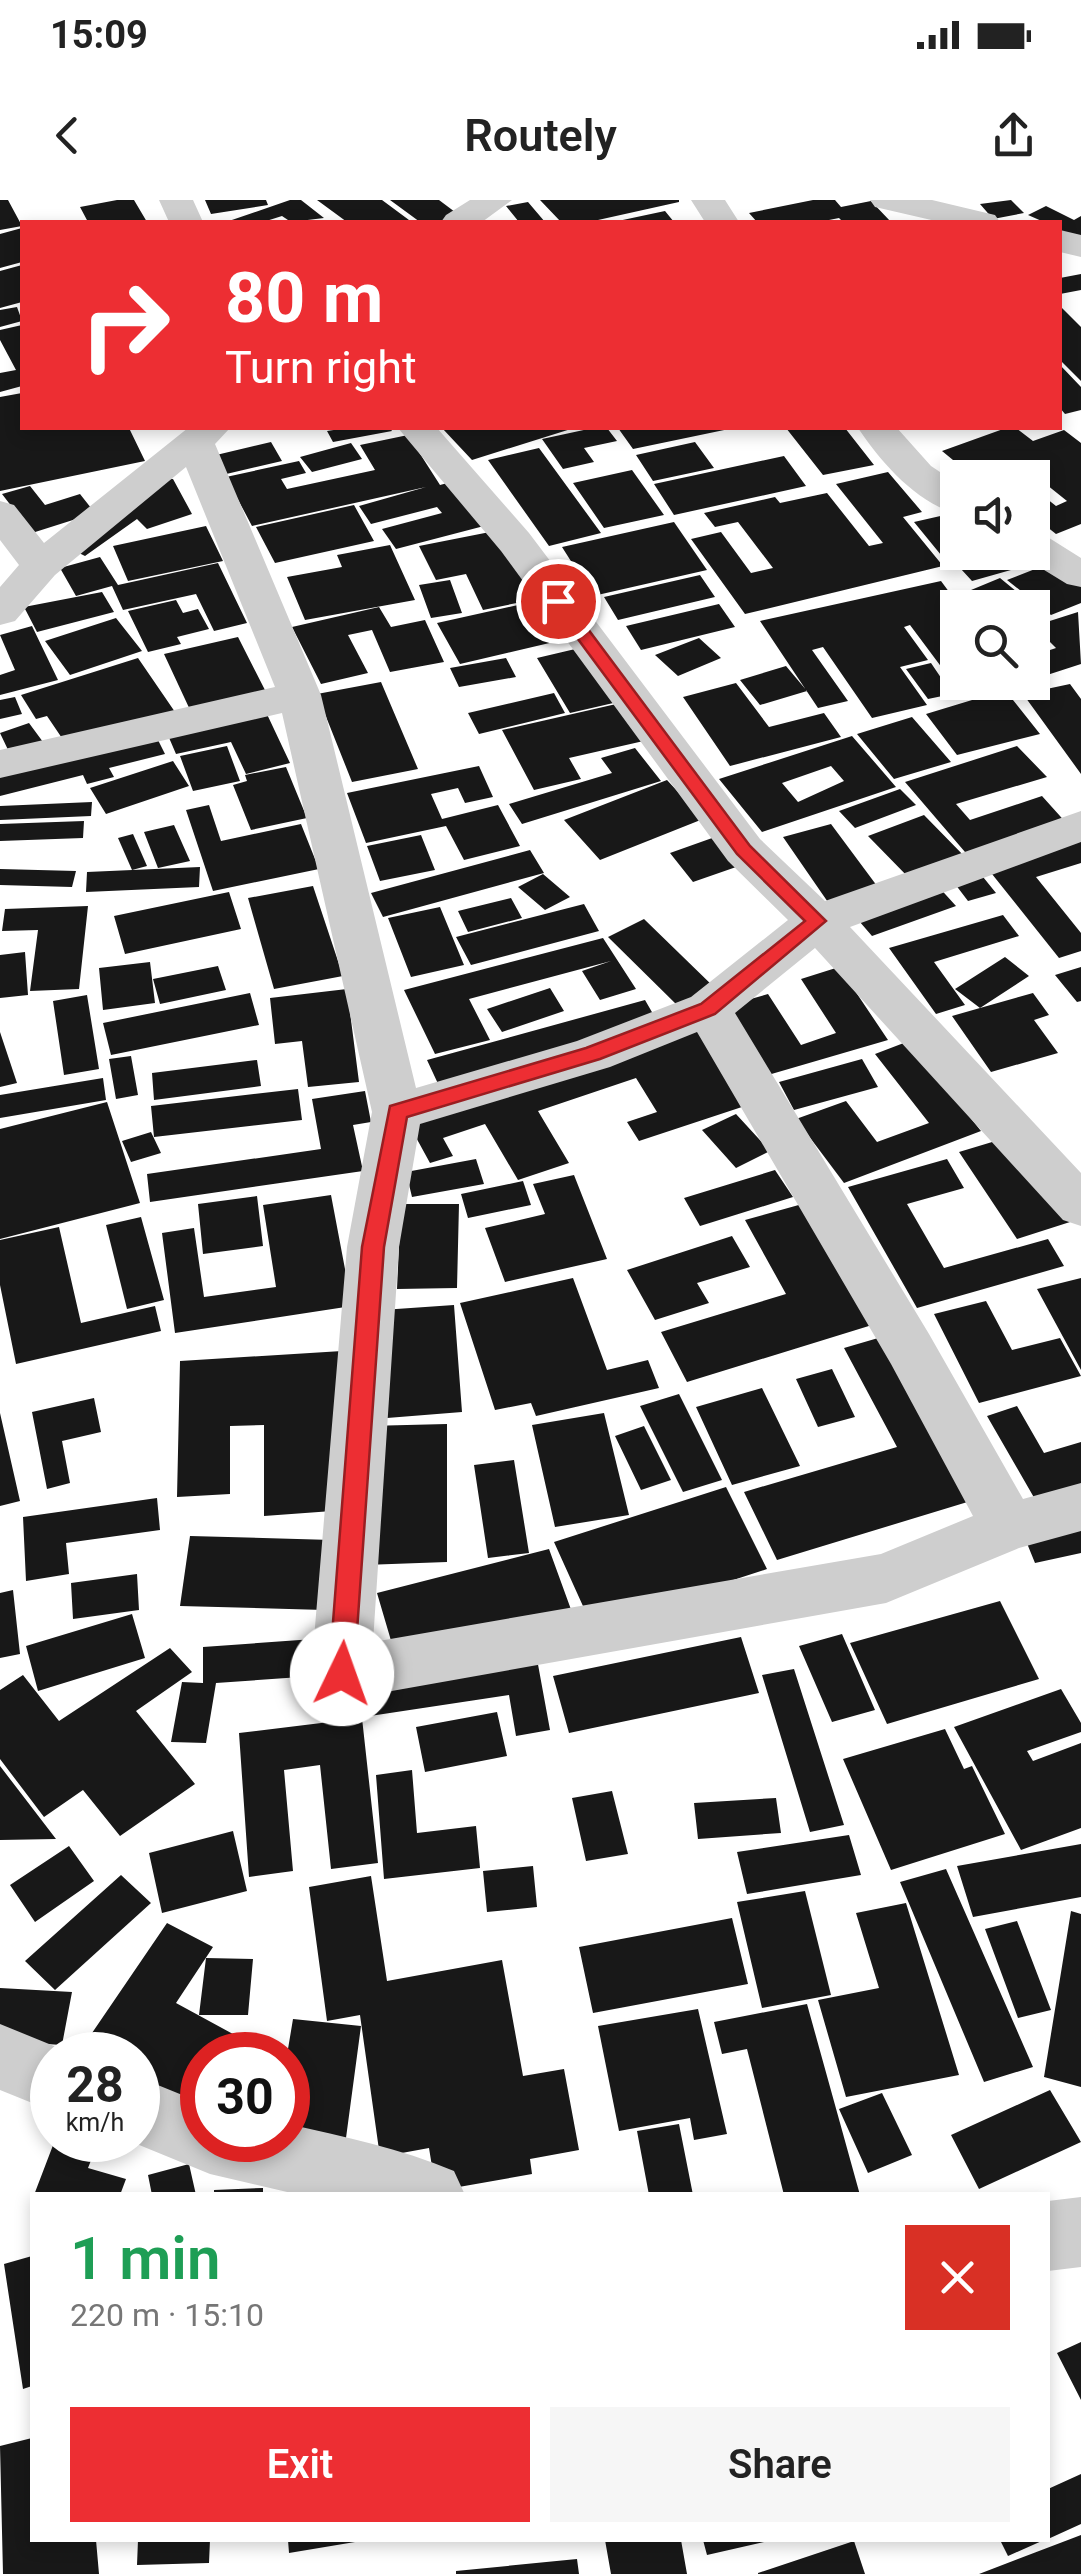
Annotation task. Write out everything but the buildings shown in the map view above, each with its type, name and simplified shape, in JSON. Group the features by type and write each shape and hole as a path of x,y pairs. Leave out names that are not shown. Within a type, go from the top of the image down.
{"street":[{"path":"461,220 495,200"},
{"path":"887,200 974,220"},
{"path":"419,430 516,542 744,850 817,921 1081,1206"},
{"path":"880,430 917,474 940,490"},
{"path":"0,612 40,566 203,434 300,695 397,1112 373,1247 342,1674 886,1578 1009,1528 1081,1506"},
{"path":"0,514 40,566"},
{"path":"1053,544 1081,575"},
{"path":"0,764 300,695"},
{"path":"397,1112 593,1054 708,1009 817,921 1081,826"},
{"path":"708,1009 910,1349 1009,1528"},
{"path":"0,2058 30,2070"},
{"path":"305,2162 422,2192"},
{"path":"1050,2236 1081,2232"}],"route":[{"path":"342,1674 373,1247 397,1112 593,1054 708,1009 817,921 744,850 558,601"}]}
